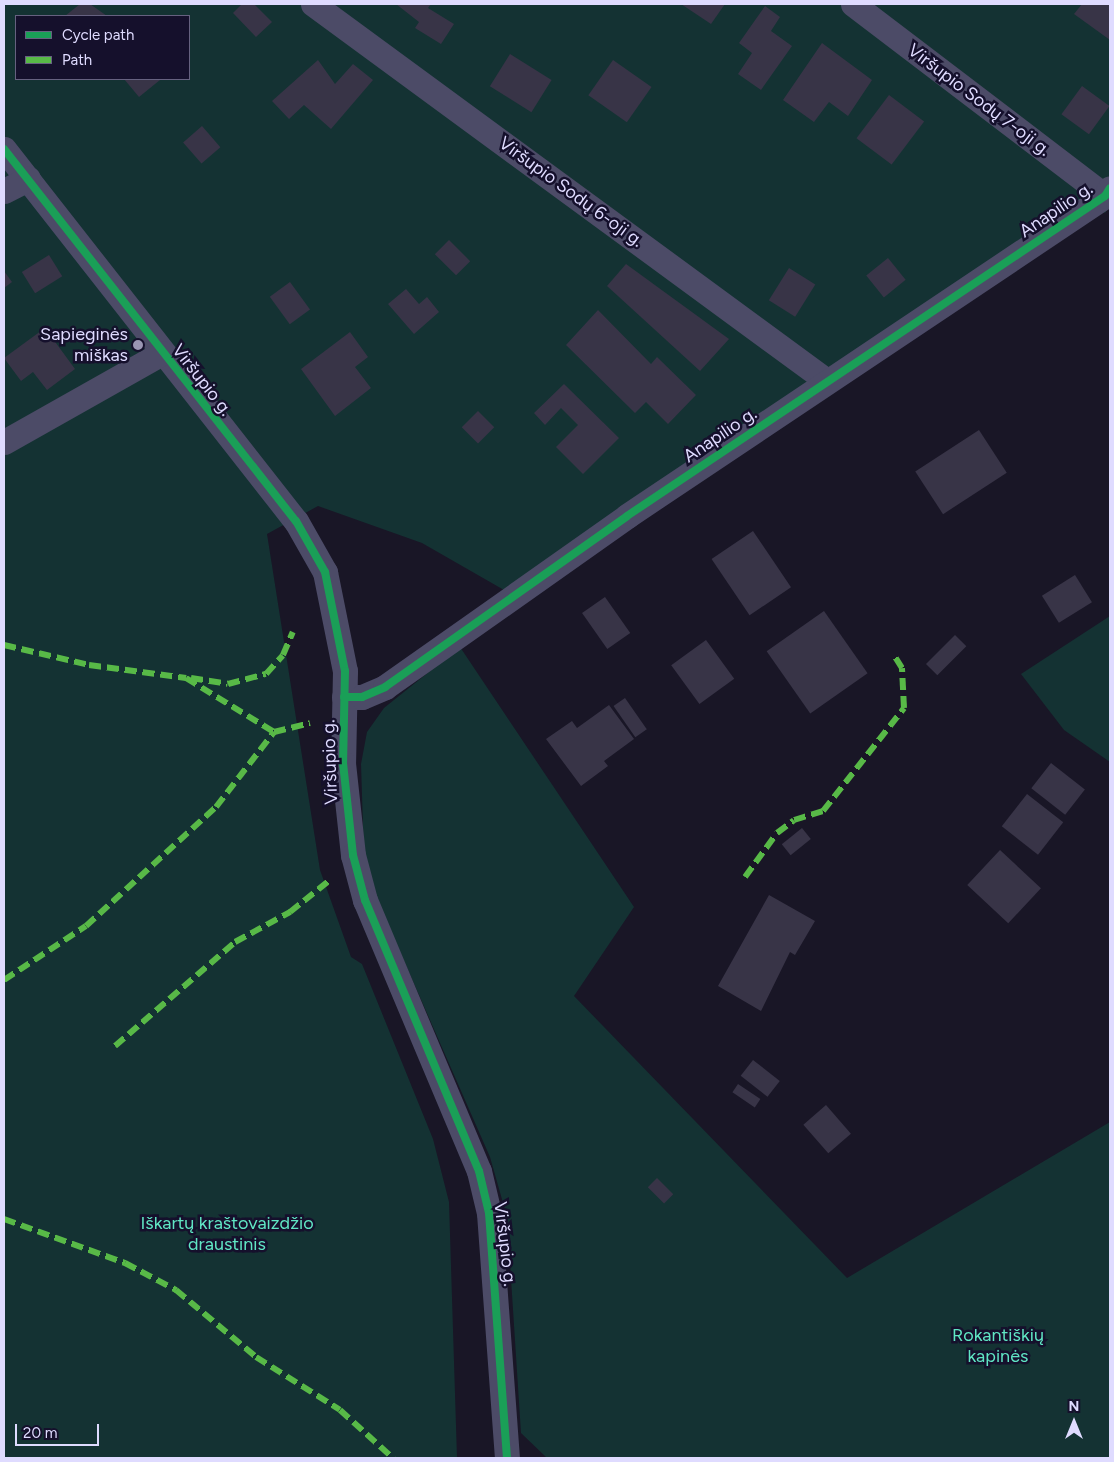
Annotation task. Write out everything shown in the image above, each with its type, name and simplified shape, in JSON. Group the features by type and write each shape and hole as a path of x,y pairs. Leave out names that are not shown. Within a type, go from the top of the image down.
{"street":[{"name":"Viršupio Sodų 6-oji g.","path":"313,4 827,381"},
{"name":"Viršupio Sodų 7-oji g.","path":"853,4 1107,192"},
{"name":"Viršupio g.","path":"4,149 309,542 334,601 345,671 346,807 365,900 478,1171 488,1213 507,1458"},
{"path":"4,191 28,179"},
{"name":"Anapilio g.","path":"344,697 362,697 385,687 827,381 1107,192"},
{"path":"4,442 162,353"}],"green space":[{"name":"Iškartų kraštovaizdžio draustinis","path":"4,4 1110,4 1110,206 1105,213 1083,198 504,590 422,543 318,506 267,534 320,870 351,957 362,964 433,1139 449,1202 457,1458 4,1458"},
{"path":"1110,616 1110,762 1064,730 1021,674"},
{"name":"Rokantiškių kapinės","path":"460,647 634,907 574,996 847,1278 1110,1122 1110,1458 547,1458 521,1433 507,1217 490,1157 373,890 364,858 361,764 367,732 384,708"}],"building":[{"path":"80,4 90,4 106,15 66,15"},
{"path":"242,4 254,4 272,22 256,37 233,13"},
{"path":"396,4 431,4 428,8 454,24 441,44 415,28 419,22"},
{"path":"681,4 725,4 711,24"},
{"path":"1082,4 1110,4 1110,40 1074,14"},
{"path":"765,6 780,17 771,31 792,46 761,90 738,74 752,53 739,43"},
{"path":"822,43 872,80 848,116 829,102 814,122 783,100"},
{"path":"510,54 552,80 531,112 490,86"},
{"path":"318,60 335,84 353,64 373,80 331,129 304,105 289,119 272,101"},
{"path":"613,60 652,87 627,122 588,95"},
{"path":"125,80 160,80 139,97"},
{"path":"1082,86 1110,106 1089,134 1061,114"},
{"path":"889,95 924,121 892,165 857,138"},
{"path":"202,126 220,147 202,164 183,142"},
{"path":"449,240 470,261 456,275 435,254"},
{"path":"49,255 62,276 35,293 22,272"},
{"path":"888,258 906,280 884,297 866,276"},
{"path":"626,264 729,339 700,371 607,286"},
{"path":"789,268 815,284 795,317 769,300"},
{"path":"4,271 12,282 4,288"},
{"path":"290,282 310,310 290,324 270,297"},
{"path":"406,289 419,304 427,297 439,312 414,334 388,304"},
{"path":"598,310 651,364 657,357 696,395 668,424 646,402 635,413 566,345"},
{"path":"45,328 75,369 47,390 33,372 21,381 4,358"},
{"path":"350,332 368,357 355,367 371,388 335,416 301,369"},
{"path":"564,384 619,438 583,474 556,447 578,425 561,408 545,425 534,413"},
{"path":"478,411 494,427 478,444 462,427"},
{"path":"979,430 1007,473 943,514 915,471"},
{"path":"753,531 791,587 750,615 712,559"},
{"path":"1075,575 1092,602 1059,623 1042,596"},
{"path":"605,597 630,633 607,649 582,613"},
{"path":"824,611 868,673 810,713 767,651"},
{"path":"955,635 966,646 937,675 926,664"},
{"path":"706,640 734,679 699,704 671,665"},
{"path":"625,698 647,729 635,737 614,706"},
{"path":"609,705 634,739 604,761 608,766 581,786 546,739 572,721 577,728"},
{"path":"1051,763 1085,789 1065,815 1031,788"},
{"path":"1027,794 1063,822 1038,855 1002,826"},
{"path":"802,828 811,839 791,855 782,844"},
{"path":"1000,850 1041,888 1008,923 967,885"},
{"path":"769,895 815,921 795,955 790,952 761,1011 718,986"},
{"path":"753,1060 780,1081 767,1097 741,1076"},
{"path":"738,1084 760,1099 755,1107 732,1092"},
{"path":"826,1105 851,1134 828,1153 803,1125"},
{"path":"657,1178 673,1194 664,1203 648,1187"}],"marked path":[{"path":"191,678 228,684 266,674 283,655 293,632"},
{"path":"4,645 89,665 186,678 274,732"},
{"path":"745,877 777,833 794,820 823,811 904,708 902,668 895,657"},
{"path":"4,980 86,926 216,807 274,732 310,723"},
{"path":"115,1046 235,942 290,912 330,880"},
{"path":"4,1219 125,1263 176,1290 256,1357 340,1410 393,1458"}],"cycle path":[{"path":"4,149 296,521 325,572 345,671 343,763 353,855 365,900 479,1171 489,1213 507,1458"},
{"path":"344,697 362,697 385,687 627,516 1105,196 1110,188"}],"place":[{"name":"Sapieginės miškas","path":"138,345"}]}
